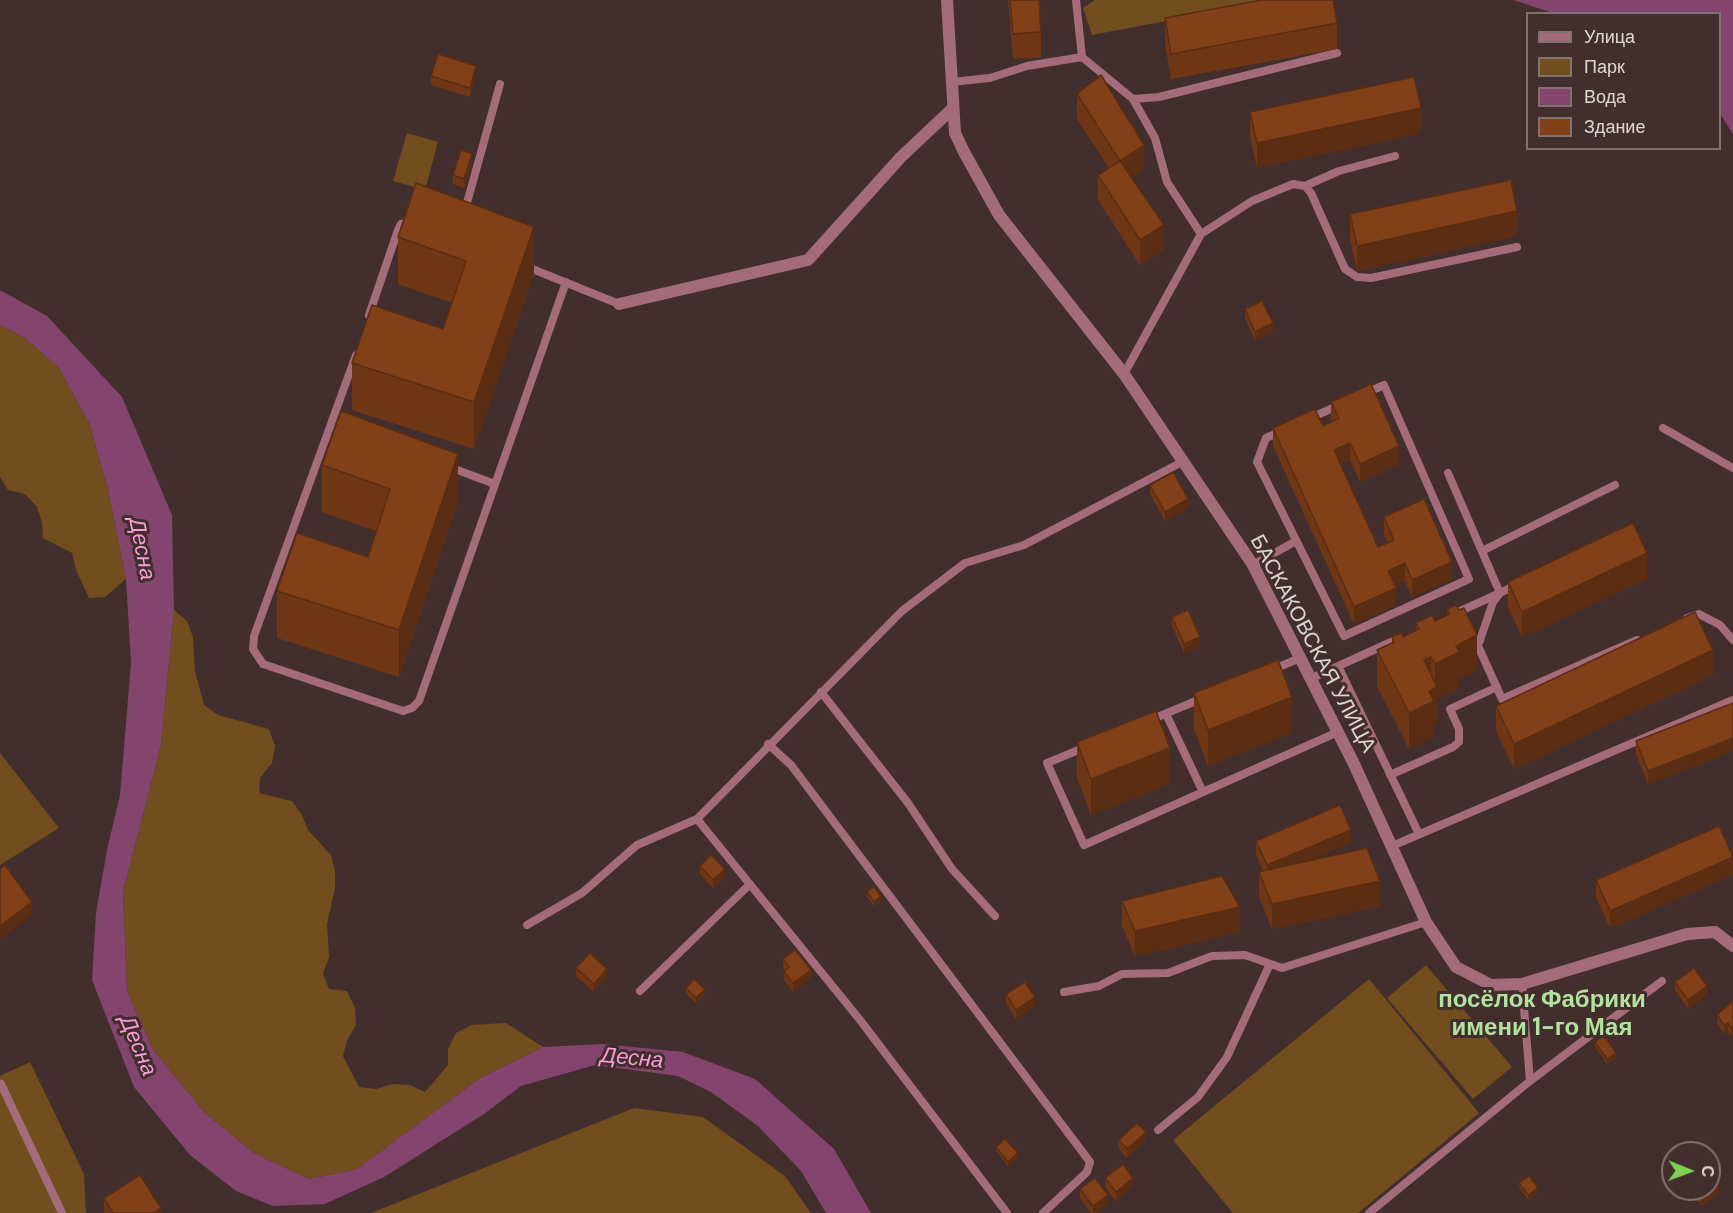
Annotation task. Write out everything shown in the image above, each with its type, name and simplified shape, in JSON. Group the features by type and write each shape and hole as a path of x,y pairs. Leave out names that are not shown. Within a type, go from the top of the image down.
{"street":[{"name":"БАСКАКОВСКАЯ УЛИЦА","path":"947,0 955,133 999,215 1124,374 1253,565 1302,657 1426,922 1456,967 1491,985 1522,984 1687,934 1715,932 1733,946"},
{"path":"619,304 808,260 901,157 952,108"}],"lane":[{"path":"1076,0 1082,57 1133,99 1155,138 1167,182 1201,234"},
{"path":"1133,99 1159,97 1337,53"},
{"path":"951,82 990,78 1027,66 1082,57"},
{"path":"463,217 500,84"},
{"path":"1124,374 1201,234 1269,192 1293,184 1305,186 1339,171 1395,156"},
{"path":"1305,186 1311,193 1345,269 1357,277 1371,278 1516,247"},
{"path":"366,327 398,230 406,222 425,227"},
{"path":"518,263 619,304"},
{"path":"358,348 333,424 254,636 253,649 263,664 393,710 403,711 412,708 419,700 566,282"},
{"path":"1384,386 1469,579 1344,636 1296,541 1257,462 1266,438 1384,386"},
{"path":"333,424 344,428"},
{"path":"1663,428 1733,468"},
{"path":"527,924 582,893 637,845 697,819 768,744 902,611 965,563 1024,545 1182,462"},
{"path":"441,464 495,484"},
{"path":"1448,473 1500,593"},
{"path":"1482,551 1615,485"},
{"path":"1253,565 1296,541"},
{"path":"1446,618 1530,578"},
{"path":"1500,593 1493,602 1478,646 1502,699 1650,634"},
{"path":"1682,620 1699,614 1720,625 1733,640"},
{"path":"1312,678 1413,632"},
{"path":"1260,675 1302,657"},
{"path":"1338,666 1419,834"},
{"path":"1390,775 1459,742 1459,729 1450,709 1497,687"},
{"path":"821,692 908,803 952,869 994,916"},
{"path":"1134,727 1208,696"},
{"path":"1392,846 1733,700"},
{"path":"1166,714 1203,792"},
{"path":"1090,745 1047,763 1084,845 1338,732"},
{"path":"768,744 791,765 1090,1162 1087,1172 1043,1213"},
{"path":"697,819 860,1020 1007,1213"},
{"path":"640,991 750,884"},
{"path":"1064,992 1099,986 1122,974 1168,973 1212,956 1245,955 1282,968 1426,922"},
{"path":"1158,1130 1198,1097 1227,1057 1270,964"},
{"path":"1369,1213 1530,1082 1662,981"},
{"path":"1522,984 1530,1082"},
{"path":"0,1084 62,1213"}],"green space":[{"path":"1095,0 1277,0 1092,35 1083,8"},
{"path":"407,133 438,142 425,190 393,181"},
{"path":"0,325 25,338 59,368 89,423 108,489 126,579 105,597 89,598 76,570 72,553 43,538 42,522 37,507 25,494 8,490 0,477"},
{"path":"174,610 187,621 193,637 195,671 204,705 218,715 269,729 275,746 272,763 260,778 259,793 292,801 302,815 308,830 331,855 335,871 335,888 327,924 329,957 323,974 329,989 347,991 355,1008 356,1025 347,1040 343,1056 359,1087 376,1089 392,1084 410,1085 425,1092 448,1065 448,1049 456,1033 471,1025 506,1023 543,1047 480,1078 357,1169 309,1179 254,1153 204,1112 154,1051 127,991 123,892 161,745"},
{"path":"0,753 59,828 0,865"},
{"path":"1426,965 1512,1067 1473,1099 1387,998"},
{"path":"1369,979 1479,1113 1358,1213 1233,1213 1173,1140"},
{"path":"30,1062 84,1174 86,1213 0,1213 0,1076"},
{"path":"634,1108 703,1117 785,1176 811,1213 371,1213"}],"water":[{"path":"1513,0 1733,0 1733,134 1721,116 1721,12 1550,12"},
{"name":"Десна","path":"0,290 47,316 122,397 172,515 174,610 161,745 123,892 127,991 154,1051 204,1112 254,1153 309,1179 357,1169 480,1078 543,1047 603,1044 683,1052 755,1079 834,1149 871,1213 826,1213 801,1171 758,1126 711,1092 678,1076 595,1065 521,1086 484,1114 384,1177 325,1204 273,1206 236,1191 190,1155 134,1087 92,980 96,913 120,795 131,663 126,579 108,489 89,423 59,368 25,338 0,325"}],"building":[{"path":"1010,0 1039,0 1041,32 1013,34"},
{"path":"1262,0 1333,0 1337,23 1171,54 1165,18"},
{"path":"438,54 476,66 470,88 431,76"},
{"path":"1101,75 1144,145 1120,161 1077,94"},
{"path":"1414,77 1421,108 1257,143 1250,112"},
{"path":"461,150 472,154 464,179 453,175"},
{"path":"1120,161 1164,225 1140,240 1098,175"},
{"path":"1511,180 1517,211 1357,246 1350,214"},
{"path":"416,183 534,227 474,402 352,363 372,305 443,329 466,261 398,237"},
{"path":"1262,301 1273,323 1255,332 1245,309"},
{"path":"1371,384 1399,446 1360,464 1350,443 1334,450 1378,547 1394,540 1384,517 1424,499 1452,562 1412,580 1405,563 1388,571 1396,588 1354,607 1273,428 1315,409 1323,426 1339,418 1331,402"},
{"path":"341,411 458,454 399,630 277,591 297,533 368,557 390,489 322,465"},
{"path":"1173,472 1188,499 1165,512 1150,485"},
{"path":"1633,523 1647,553 1522,612 1508,582"},
{"path":"1456,605 1459,610 1464,608 1477,635 1456,646 1459,652 1435,664 1431,657 1424,660 1437,687 1429,692 1434,701 1409,713 1377,650 1394,642 1392,637 1401,633 1403,637 1419,629 1416,623 1432,615 1435,621 1450,614 1447,609"},
{"path":"1188,610 1200,637 1184,644 1172,617"},
{"path":"1695,612 1713,650 1514,744 1496,706"},
{"path":"1278,660 1292,697 1208,730 1194,693"},
{"path":"1733,703 1733,738 1648,771 1636,741"},
{"path":"1156,711 1170,748 1091,779 1077,742"},
{"path":"1340,805 1351,830 1267,865 1256,841"},
{"path":"1719,826 1733,857 1610,911 1596,880"},
{"path":"1367,848 1380,881 1272,904 1259,872"},
{"path":"711,855 725,869 713,880 700,866"},
{"path":"5,865 32,902 0,926 0,869"},
{"path":"1222,876 1240,907 1135,931 1122,901"},
{"path":"874,887 881,896 874,902 867,892"},
{"path":"795,950 811,970 793,983 784,972 789,967 783,959"},
{"path":"590,953 607,969 594,984 576,968"},
{"path":"1694,968 1707,986 1688,1000 1675,982"},
{"path":"694,979 705,989 696,998 686,988"},
{"path":"1025,982 1035,997 1016,1010 1006,994"},
{"path":"1733,1001 1733,1026 1731,1028 1728,1023 1724,1025 1717,1015"},
{"path":"1604,1035 1616,1053 1607,1059 1595,1042"},
{"path":"1137,1123 1146,1132 1127,1149 1119,1140"},
{"path":"1005,1139 1018,1153 1008,1162 996,1147"},
{"path":"1123,1164 1133,1178 1116,1192 1105,1178"},
{"path":"140,1175 161,1208 153,1213 113,1213 104,1198"},
{"path":"1529,1176 1538,1188 1528,1195 1519,1183"},
{"path":"1095,1178 1108,1195 1093,1206 1080,1189"}],"district":[{"name":"посёлок Фабрики имени 1-го Мая","path":"1542,1015"}]}
